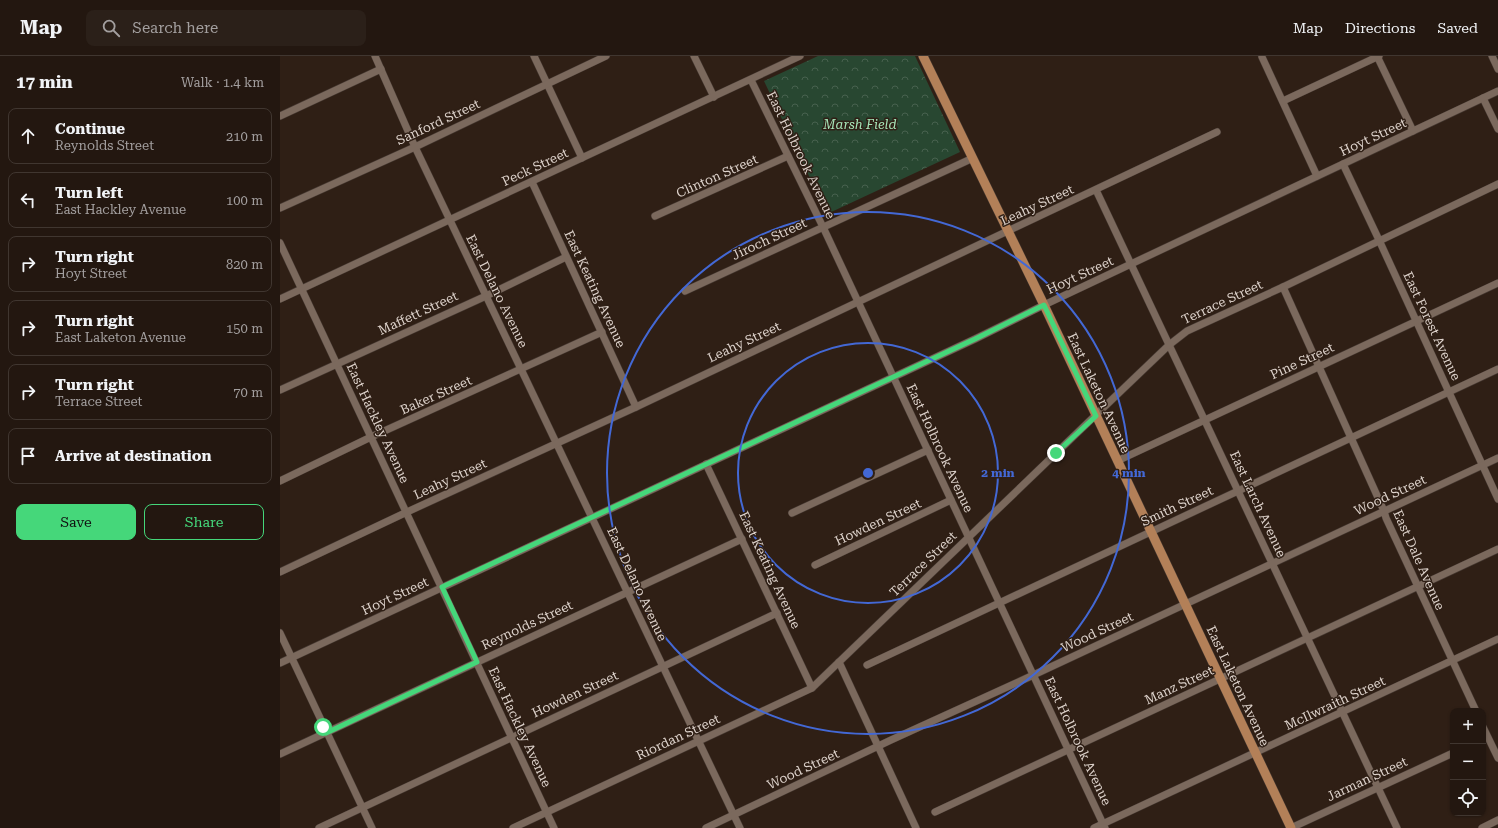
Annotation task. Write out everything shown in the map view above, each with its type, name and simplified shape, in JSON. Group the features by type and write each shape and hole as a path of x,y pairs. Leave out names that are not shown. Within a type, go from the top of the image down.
{"main road":[{"name":"East Laketon Avenue","path":"923,56 1044,305 1184,605 1291,828"}],"street":[{"name":"East Delano Avenue","path":"374,56 415,147 740,828"},
{"path":"534,56 582,158"},
{"name":"Sanford Street","path":"280,208 415,147 606,56"},
{"path":"694,56 714,97"},
{"name":"Peck Street","path":"280,299 800,56"},
{"path":"1283,101 1378,56 1414,131"},
{"path":"1492,56 1498,69"},
{"path":"1262,57 1317,176"},
{"path":"280,116 381,69"},
{"name":"East Holbrook Avenue","path":"751,80 823,227 892,377 952,500 1104,826"},
{"name":"Hoyt Street","path":"280,663 975,339 1498,91"},
{"path":"1483,98 1498,129"},
{"name":"Leahy Street","path":"280,572 557,442 636,407 1217,132"},
{"name":"Clinton Street","path":"655,216 788,156"},
{"name":"Jiroch Street","path":"685,291 973,158"},
{"name":"East Forest Avenue","path":"1343,164 1498,499"},
{"name":"East Keating Avenue","path":"532,182 636,407"},
{"name":"Terrace Street","path":"845,656 1169,345 1187,331 1283,287 1498,184"},
{"name":"East Larch Avenue","path":"1096,190 1397,828"},
{"name":"East Hackley Avenue","path":"280,243 554,828"},
{"name":"Maffett Street","path":"280,390 486,296 566,257"},
{"name":"Pine Street","path":"1117,461 1318,366 1498,284"},
{"name":"East Dale Avenue","path":"1283,287 1386,518 1475,708"},
{"name":"Baker Street","path":"280,481 372,437 602,332"},
{"name":"Smith Street","path":"867,665 1498,369"},
{"path":"792,513 928,450"},
{"name":"Wood Street","path":"706,828 878,746 1034,675 1498,458"},
{"name":"East Keating Avenue","path":"706,464 812,688"},
{"name":"Howden Street","path":"815,565 952,500"},
{"name":"Reynolds Street","path":"280,754 742,539"},
{"name":"Manz Street","path":"935,812 1498,549"},
{"name":"Howden Street","path":"318,828 777,613"},
{"path":"280,633 372,828"},
{"name":"McIlwraith Street","path":"1094,828 1104,826 1255,753 1498,639"},
{"name":"Riordan Street","path":"514,828 812,688 845,656"},
{"path":"839,662 878,746 913,827"},
{"path":"1486,740 1498,758"},
{"name":"Jarman Street","path":"1291,828 1450,754"},
{"path":"1482,828 1498,820"}],"green space":[{"name":"Marsh Field","path":"818,56 915,56 960,152 827,214 764,81"}],"route":[{"path":"323,727 326,733 477,662 442,587 975,339 1044,305 1096,416 1056,453"}]}
